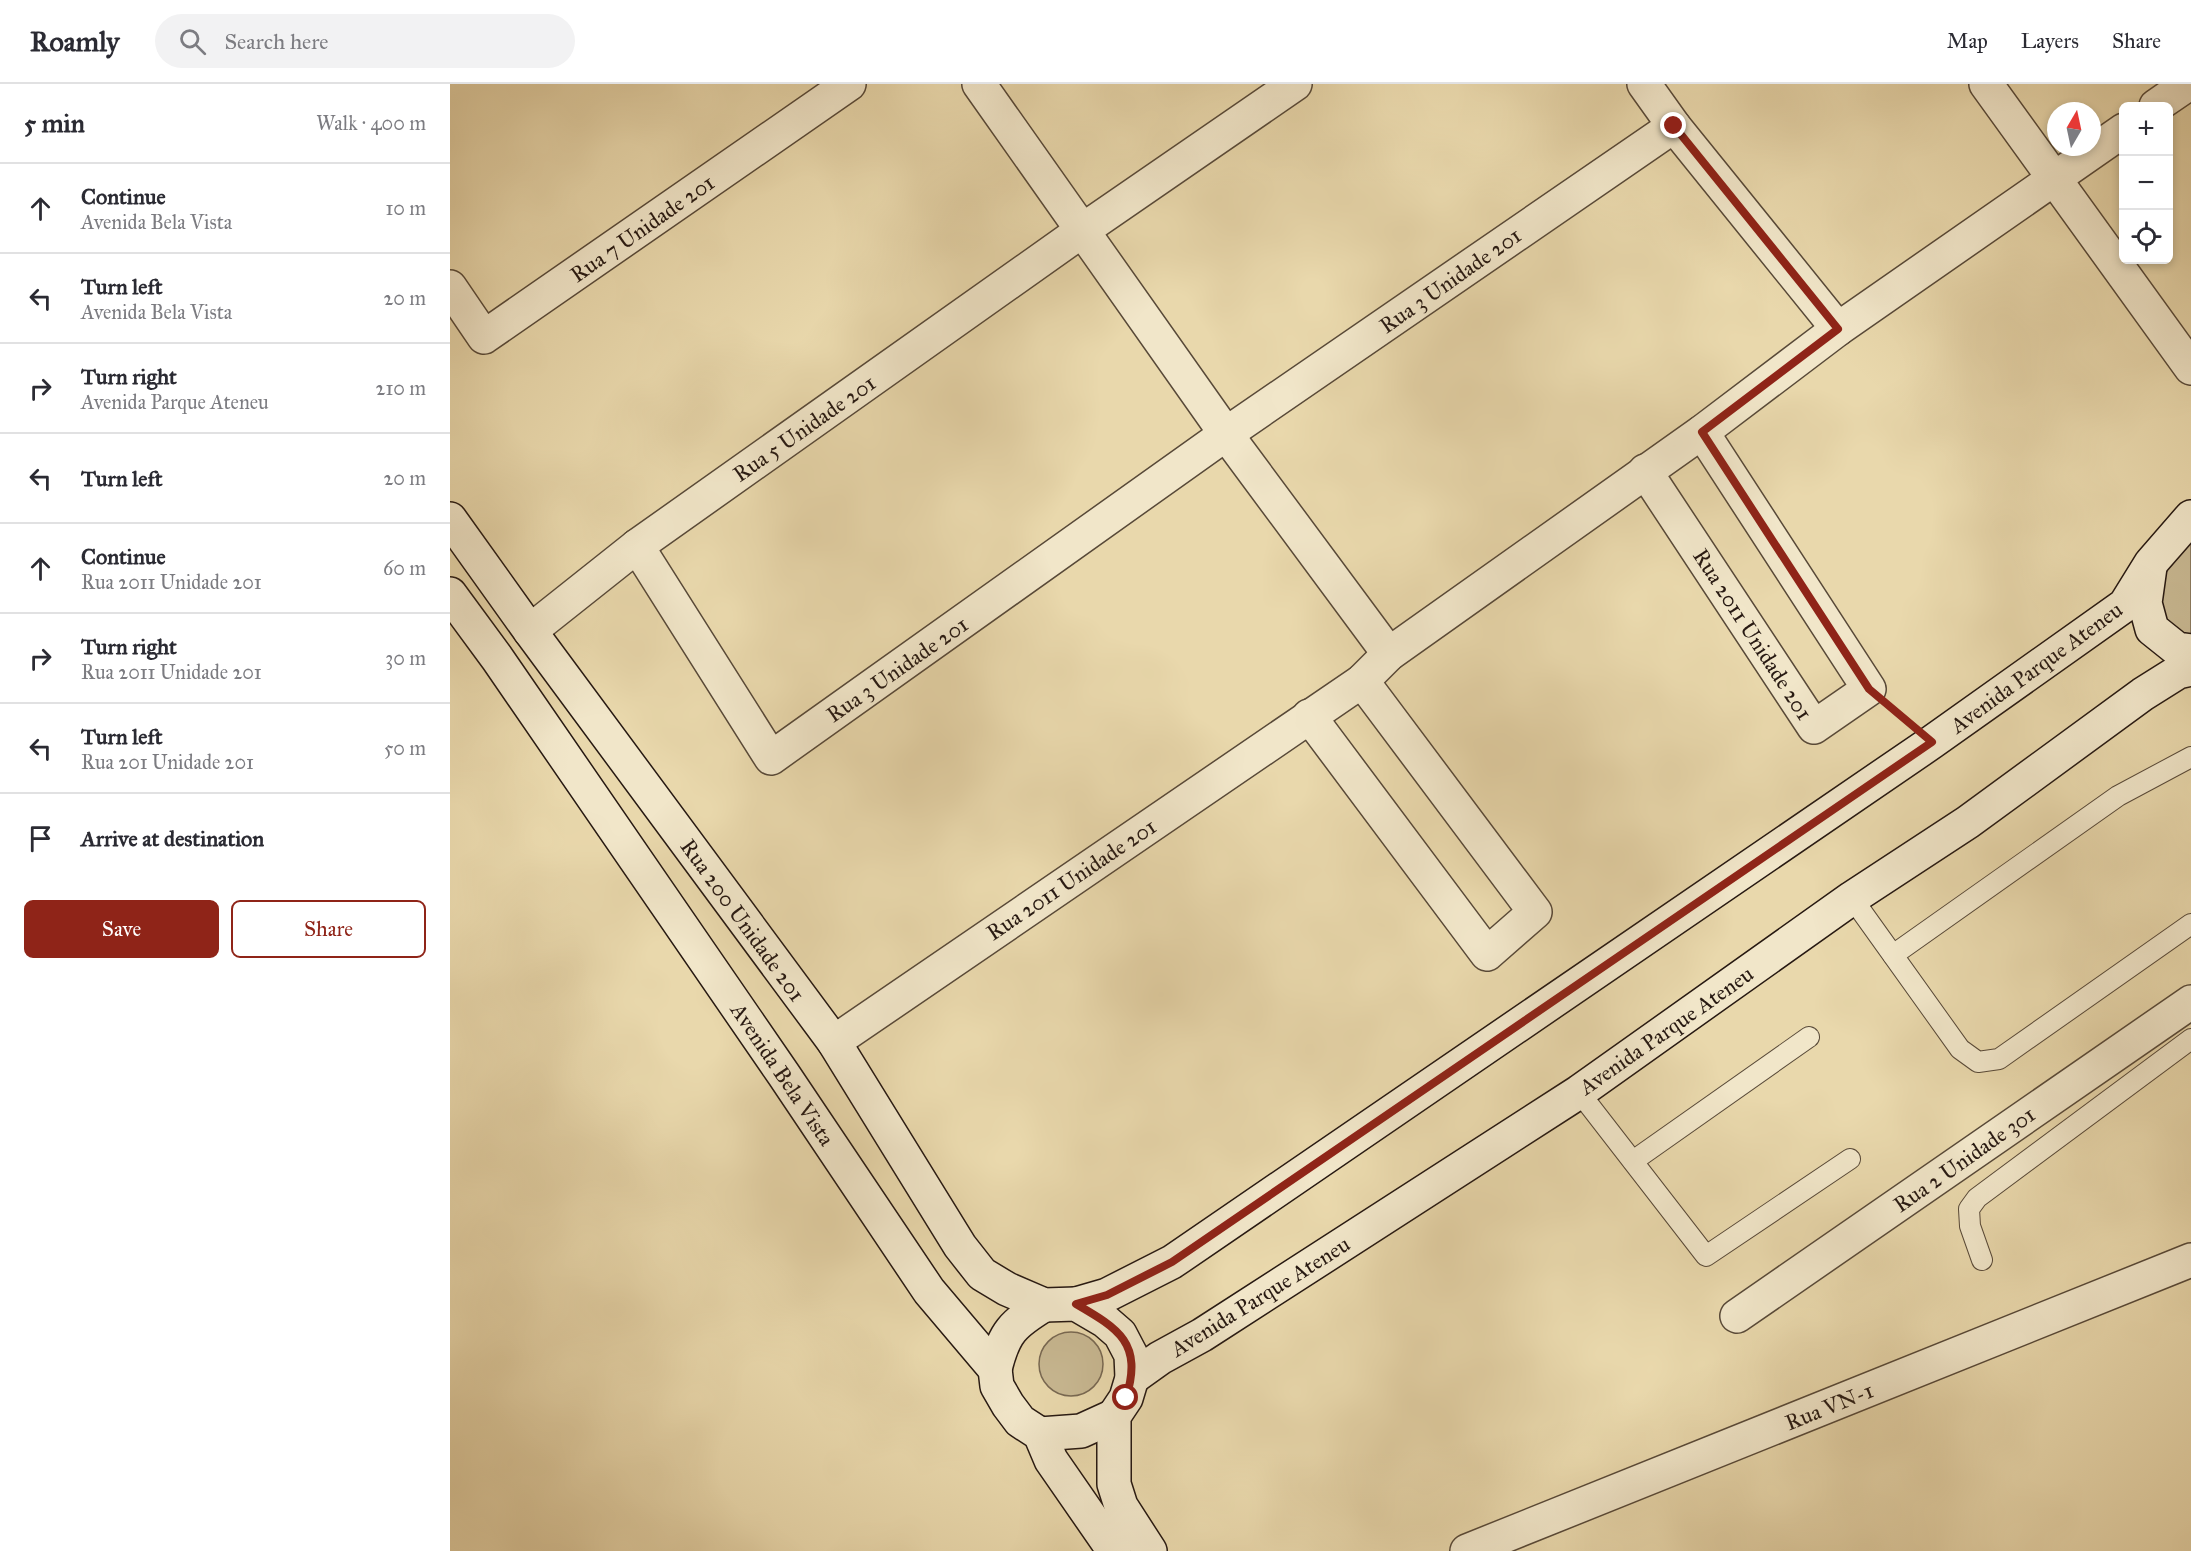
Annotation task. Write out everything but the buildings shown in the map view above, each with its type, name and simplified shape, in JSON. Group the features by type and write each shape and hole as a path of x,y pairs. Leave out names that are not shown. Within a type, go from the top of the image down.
{"street":[{"name":"Rua 7 Unidade 201","path":"450,287 484,337 849,84"},
{"path":"979,84 1226,434 1389,654"},
{"name":"Rua 5 Unidade 201","path":"530,631 637,546 1083,230 1294,84"},
{"path":"1644,84 1674,126 1838,329"},
{"path":"1986,84 2191,368"},
{"path":"2162,102 2188,84"},
{"name":"Rua 3 Unidade 201","path":"637,546 771,758 1226,434 1674,126"},
{"name":"Rua 2011 Unidade 201","path":"834,1042 1362,681 1389,654 1702,432 1838,329 2119,134"},
{"path":"1702,432 1869,689"},
{"name":"Rua 2011 Unidade 201","path":"1645,471 1814,727 1869,689"},
{"name":"Avenida Parque Ateneu","path":"1076,1304 1107,1295 1172,1262 1932,742 2125,605 2151,563 2191,517"},
{"name":"Rua 200 Unidade 201","path":"450,519 530,631 834,1042 960,1246 982,1274 1007,1289 1044,1305"},
{"path":"2151,563 2145,603 2152,629 2177,649 2191,651"},
{"name":"Avenida Bela Vista","path":"450,594 504,668 784,1075 929,1291 994,1369 997,1386 1008,1405 1020,1420 1040,1434 1051,1460 1114,1551"},
{"name":"Avenida Parque Ateneu","path":"1132,1378 1160,1358 1212,1330 1579,1092 1852,898 1968,822 2142,694 2178,672 2191,669"},
{"path":"1309,716 1487,954 1535,912 1362,681"},
{"name":"Rua 2 Unidade 301","path":"1737,1316 2191,1002"},
{"name":"Rua VN-1","path":"1467,1551 2191,1260"},
{"path":"994,1369 1000,1350 1012,1328 1020,1320 1044,1305 1076,1304 1106,1321 1120,1334 1131,1354 1132,1378 1126,1398 1114,1416 1081,1431 1040,1434"},
{"path":"1114,1416 1114,1484 1117,1497 1150,1551"}],"lane":[{"path":"1893,956 2118,796 2191,757"},
{"path":"1852,898 1960,1049 1978,1062 1999,1059 2191,924"},
{"path":"1633,1161 1809,1037"},
{"path":"1982,1260 1970,1226 1969,1209 1977,1198 2191,1039"},
{"path":"1579,1092 1706,1256 1850,1159"}],"path":[{"path":"1869,689 1932,742"}],"shaded area":[{"path":"2191,542 2191,644 2163,618 2157,577"},
{"path":"1071,1332 1083,1334 1094,1341 1101,1352 1103,1364 1101,1376 1094,1387 1083,1394 1071,1396 1059,1394 1048,1387 1041,1376 1039,1364 1041,1352 1048,1341 1059,1334"}],"route":[{"path":"1126,1398 1132,1378 1131,1354 1120,1334 1106,1321 1076,1304 1107,1295 1172,1262 1932,742 1898,711 1869,689 1702,432 1838,329 1674,126"}]}
